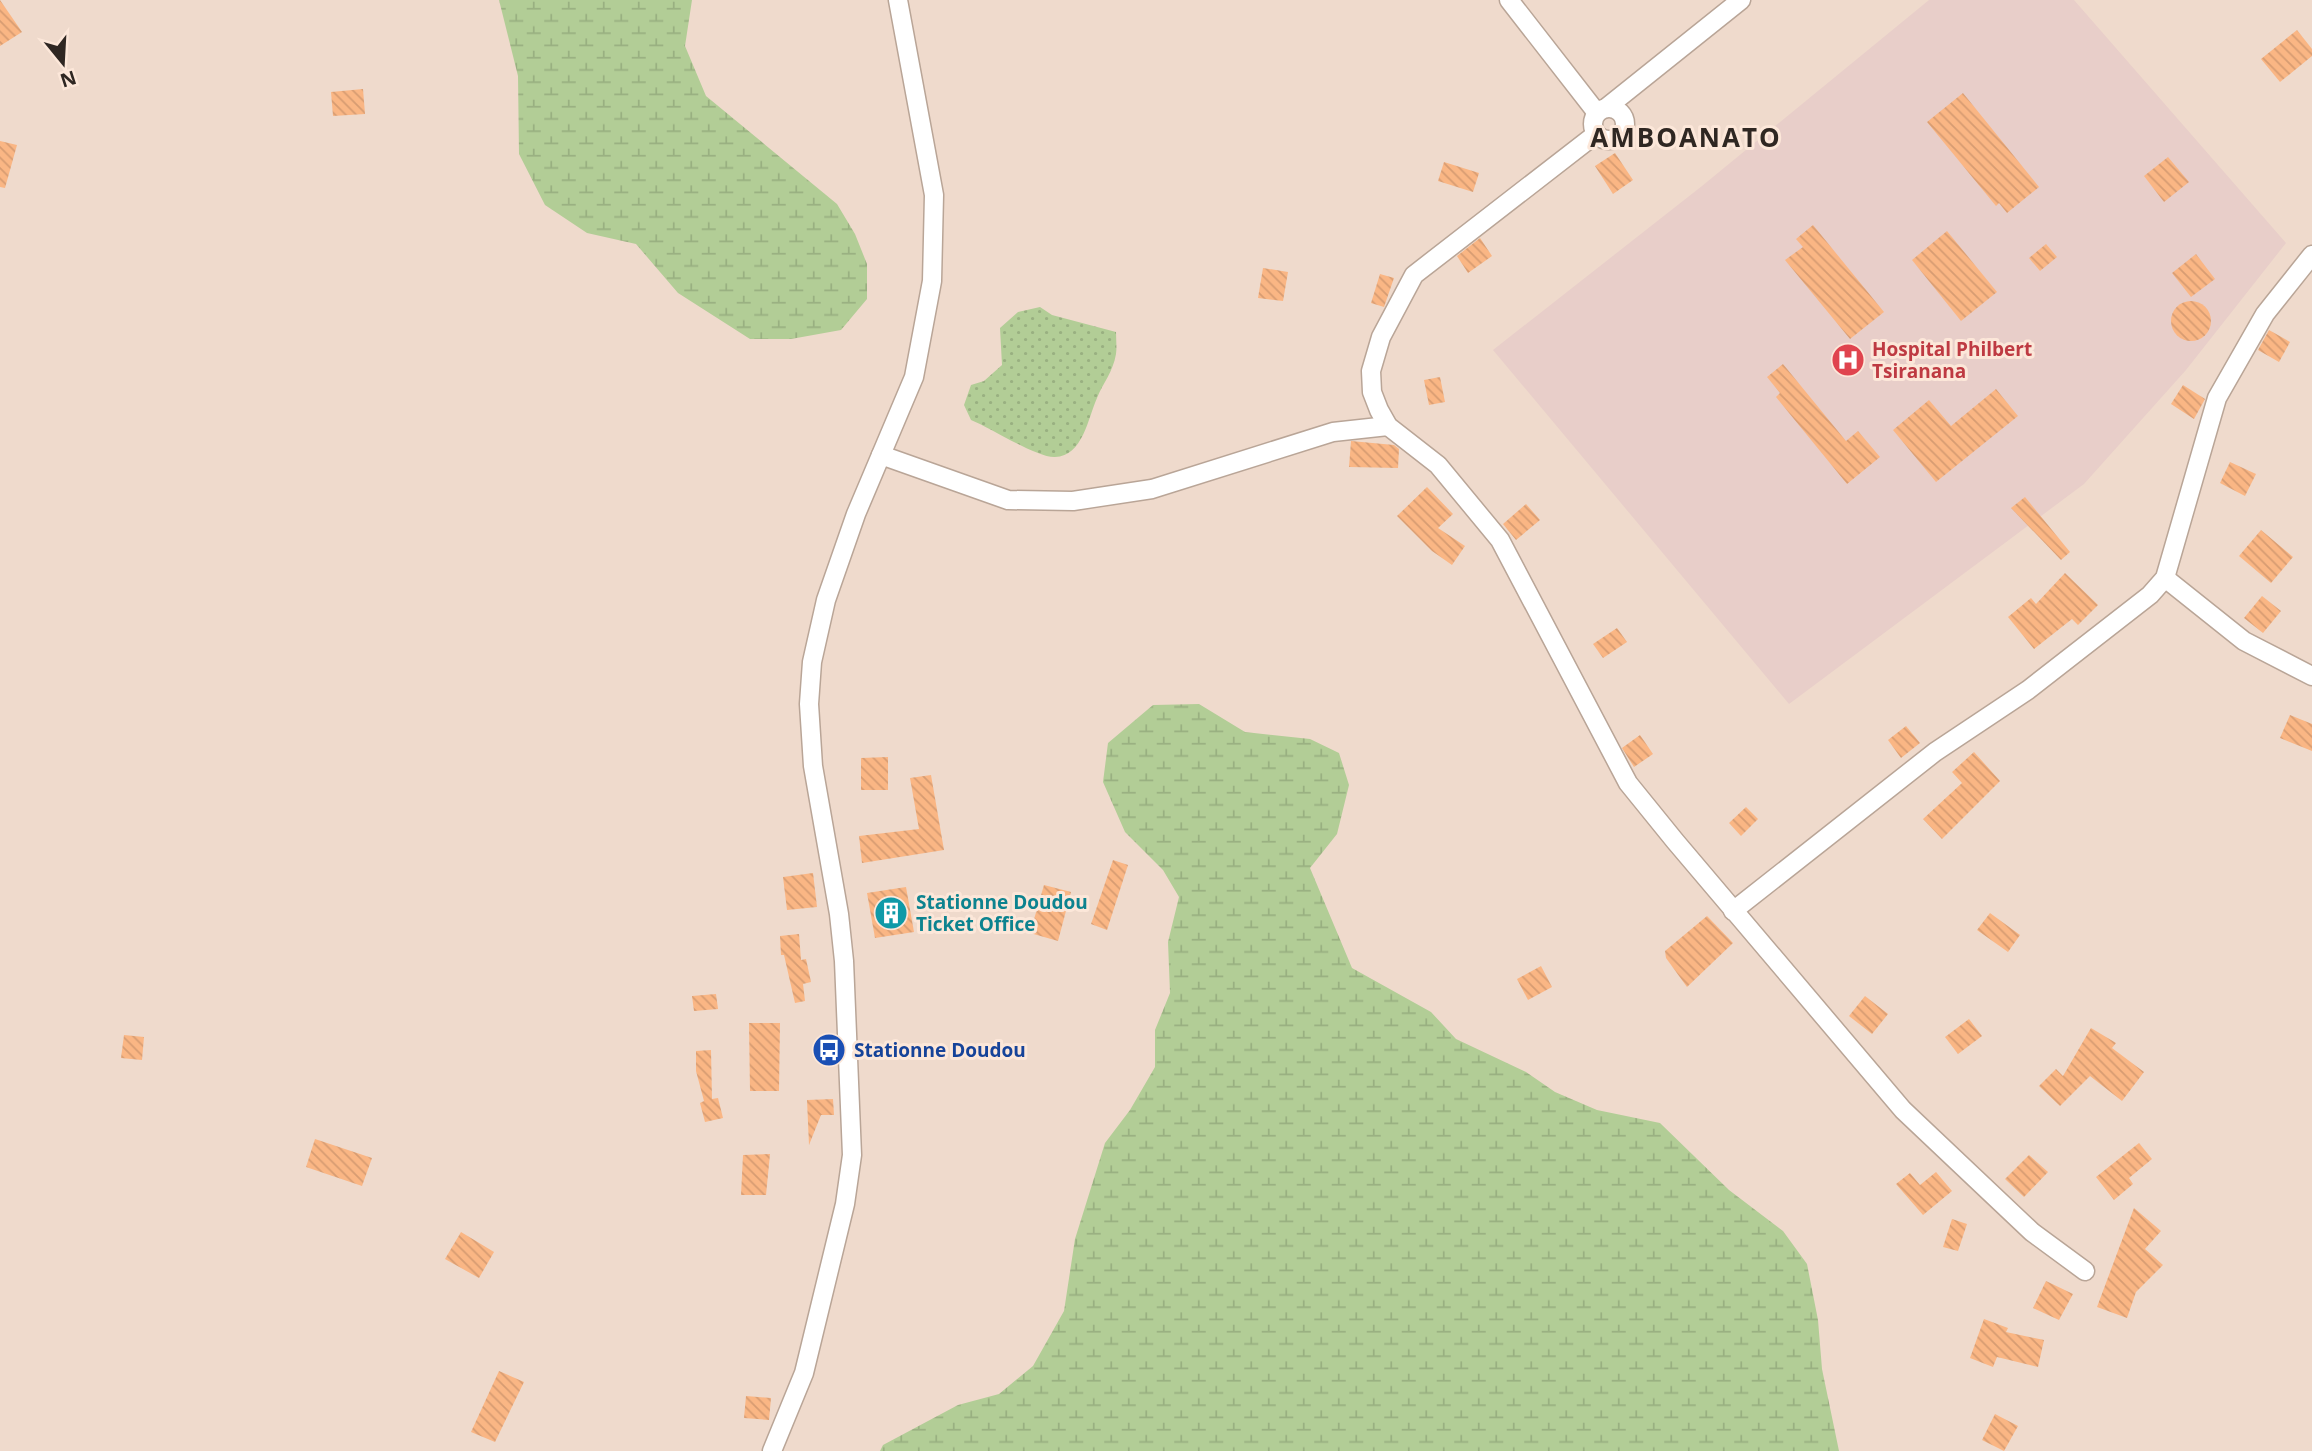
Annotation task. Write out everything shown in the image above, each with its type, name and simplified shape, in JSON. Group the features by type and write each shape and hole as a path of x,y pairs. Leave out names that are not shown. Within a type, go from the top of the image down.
{"street":[{"path":"772,1451 804,1373 848,1187 852,1118 839,914 813,766 809,704 812,662 826,600 914,377 932,281 934,195 898,0"},
{"path":"1509,0 1602,111"},
{"path":"1602,111 1618,110 1625,119 1624,131 1616,139 1606,141 1596,134 1592,124 1602,111 1741,0"},
{"path":"1596,134 1414,275 1381,337 1371,371 1372,392 1388,426 1438,465 1500,540 1628,783 1903,1110 2032,1232 2085,1271"},
{"path":"1733,911 1935,752 2028,690 2150,596 2165,578 2217,398 2265,314 2312,255"},
{"path":"881,455 1008,500 1073,501 1152,489 1333,432 1388,426"},
{"path":"2165,578 2244,641 2312,676"}],"shaded area":[{"name":"Hospital Philbert Tsiranana","path":"1929,0 2074,0 2286,243 2186,370 2084,484 1789,704 1493,350 1702,186"}],"green space":[{"path":"499,0 692,0 685,46 706,96 837,204 855,234 867,264 867,299 841,330 791,339 750,339 678,293 636,244 587,233 545,205 519,154 518,76"},
{"path":"1040,307 1052,315 1116,332 1115,360 1083,435 1072,450 1055,457 1037,453 971,420 964,405 971,385 984,381 1002,365 1000,328 1018,312"},
{"path":"1199,704 1245,732 1310,739 1339,753 1349,785 1337,834 1310,868 1352,968 1431,1012 1456,1039 1526,1072 1555,1092 1597,1110 1660,1123 1729,1190 1783,1231 1807,1264 1818,1320 1822,1369 1839,1451 880,1451 883,1445 958,1405 999,1394 1033,1366 1064,1311 1075,1239 1105,1143 1130,1110 1155,1067 1155,1030 1170,993 1168,942 1179,897 1163,870 1125,832 1103,782 1108,743 1153,705"}],"building":[{"path":"0,0 22,32 0,46"},
{"path":"2297,30 2312,49 2312,56 2280,82 2261,59"},
{"path":"363,89 365,114 333,116 331,92"},
{"path":"1963,93 2039,187 2007,213 1999,203 1996,206 1927,122"},
{"path":"0,141 17,145 5,188 0,187"},
{"path":"1615,153 1633,180 1613,194 1595,166"},
{"path":"2168,157 2189,182 2164,202 2144,176"},
{"path":"1444,162 1479,173 1473,192 1438,181"},
{"path":"1813,225 1884,312 1850,339 1785,260 1803,247 1796,239"},
{"path":"1947,231 1997,292 1961,321 1912,260"},
{"path":"1480,238 1492,256 1468,273 1457,256"},
{"path":"2046,244 2057,257 2040,271 2029,258"},
{"path":"2196,254 2215,279 2191,297 2172,273"},
{"path":"1263,268 1288,272 1283,301 1258,298"},
{"path":"1380,274 1394,278 1384,307 1371,303"},
{"path":"2191,301 2205,307 2211,321 2205,335 2191,341 2177,335 2171,321 2177,307"},
{"path":"2269,330 2290,342 2279,362 2258,350"},
{"path":"1783,364 1846,441 1858,431 1880,457 1847,484 1776,397 1780,393 1767,377"},
{"path":"1440,377 1445,402 1429,405 1424,380"},
{"path":"2183,385 2205,399 2194,419 2171,404"},
{"path":"1996,389 2018,416 1936,482 1893,430 1929,400 1951,426"},
{"path":"1351,441 1394,445 1399,449 1398,468 1349,467"},
{"path":"2230,462 2256,474 2245,496 2220,483"},
{"path":"1427,487 1453,514 1438,528 1465,546 1452,565 1432,551 1397,516"},
{"path":"2025,497 2070,552 2061,560 2011,508"},
{"path":"1526,504 1540,520 1516,540 1503,524"},
{"path":"2261,530 2293,557 2271,583 2239,556"},
{"path":"2065,573 2098,605 2078,625 2072,619 2034,649 2008,617 2031,598 2036,604"},
{"path":"2262,596 2281,611 2263,633 2244,618"},
{"path":"1617,628 1627,642 1603,658 1593,644"},
{"path":"2290,715 2312,724 2312,751 2280,738"},
{"path":"1906,726 1920,743 1901,758 1888,740"},
{"path":"1640,735 1653,754 1634,767 1622,748"},
{"path":"1974,752 2000,781 1942,839 1923,819 1962,783 1952,772"},
{"path":"888,757 888,790 861,790 861,758"},
{"path":"931,775 944,850 862,863 859,836 919,829 910,778"},
{"path":"1746,807 1758,819 1741,836 1729,823"},
{"path":"1113,860 1128,865 1107,930 1091,924"},
{"path":"813,873 817,907 787,910 783,877"},
{"path":"1044,885 1071,892 1058,941 1030,933"},
{"name":"Stationne Doudou Ticket Office","path":"906,887 914,932 875,938 867,893"},
{"path":"1990,913 2020,935 2008,952 1977,930"},
{"path":"1707,916 1733,943 1687,987 1666,958 1665,951"},
{"path":"799,934 801,960 806,959 811,982 803,984 805,1001 795,1003 784,955 781,955 780,936"},
{"path":"1541,966 1552,987 1528,1000 1517,979"},
{"path":"716,994 718,1009 694,1011 692,996"},
{"path":"1865,996 1888,1014 1872,1034 1849,1016"},
{"path":"1969,1019 1982,1036 1958,1054 1945,1037"},
{"path":"749,1023 780,1023 779,1091 750,1091"},
{"path":"2091,1028 2116,1043 2112,1048 2144,1072 2122,1101 2090,1076 2060,1106 2039,1086 2056,1069 2063,1076"},
{"path":"124,1035 144,1037 142,1060 121,1058"},
{"path":"711,1050 712,1099 718,1098 723,1118 705,1122 700,1103 704,1101 696,1071 696,1051"},
{"path":"833,1099 834,1115 821,1115 809,1145 807,1100"},
{"path":"315,1139 372,1158 362,1186 306,1167"},
{"path":"2139,1143 2152,1159 2129,1178 2133,1184 2114,1200 2096,1177"},
{"path":"770,1154 766,1195 741,1195 743,1155"},
{"path":"2029,1155 2048,1172 2024,1197 2005,1179"},
{"path":"1936,1172 1952,1191 1923,1215 1896,1184 1910,1173 1920,1185"},
{"path":"2134,1208 2161,1231 2145,1249 2163,1265 2136,1292 2127,1318 2097,1307"},
{"path":"1952,1219 1967,1224 1958,1251 1943,1247"},
{"path":"461,1232 494,1252 479,1278 445,1259"},
{"path":"2046,1281 2073,1294 2059,1320 2033,1308"},
{"path":"1984,1319 2008,1328 2006,1332 2044,1340 2038,1367 1997,1357 1993,1367 1970,1358"},
{"path":"499,1371 524,1382 495,1442 471,1432"},
{"path":"746,1396 771,1398 769,1420 744,1418"},
{"path":"1995,1414 2018,1426 2004,1451 1982,1440"}],"place":[{"name":"Hospital Philbert Tsiranana","path":"1848,360"},
{"name":"Stationne Doudou Ticket Office","path":"891,913"},
{"name":"Stationne Doudou","path":"829,1050"}],"district":[{"name":"AMBOANATO","path":"1686,138"}]}
